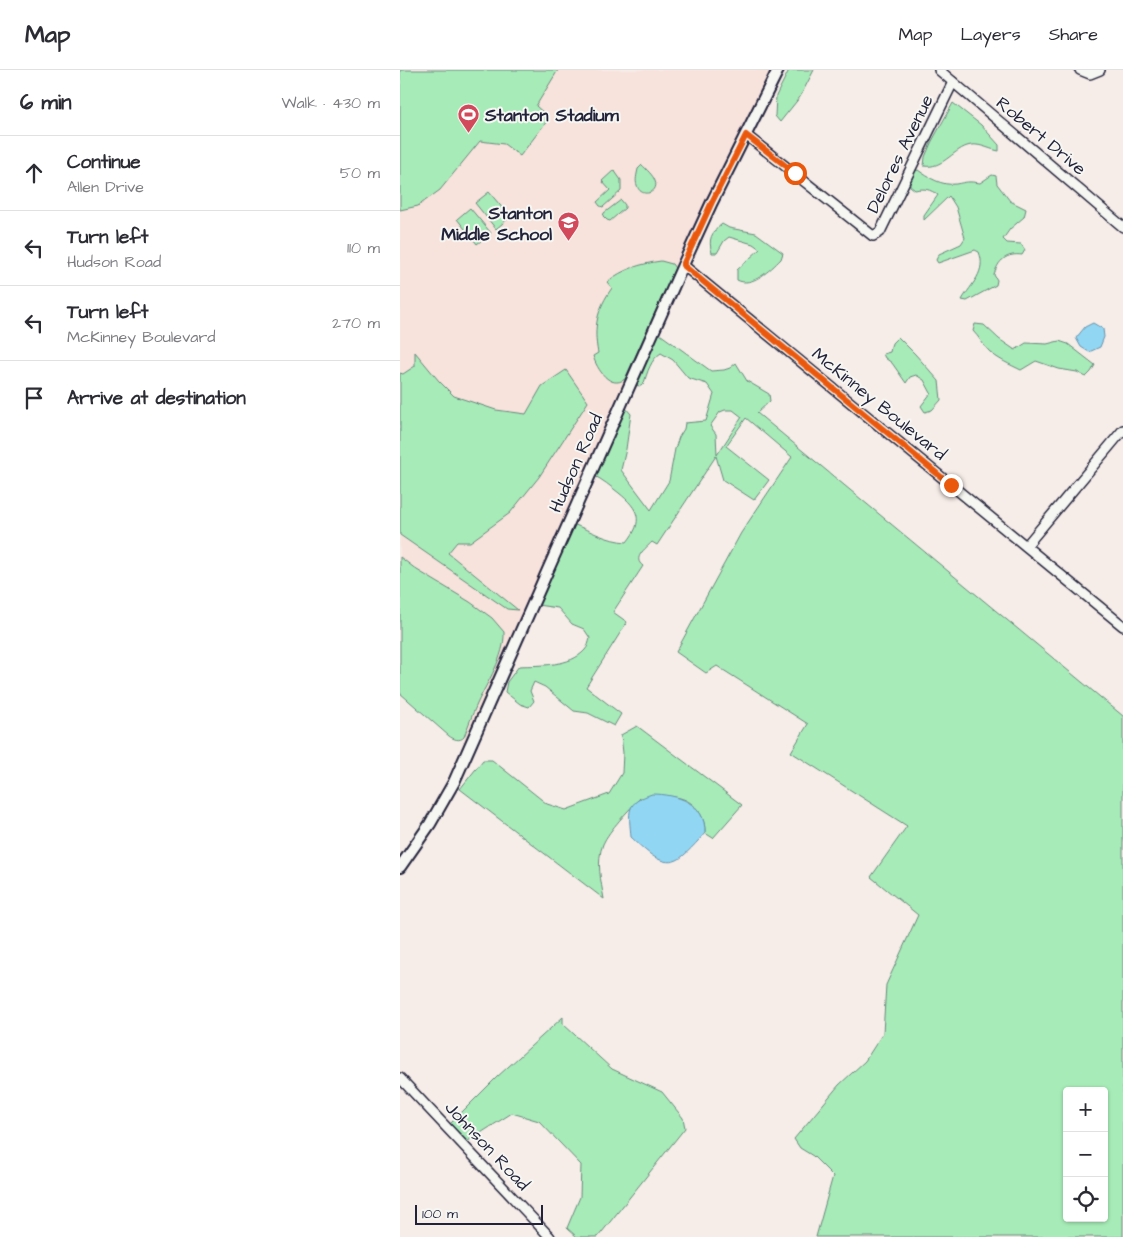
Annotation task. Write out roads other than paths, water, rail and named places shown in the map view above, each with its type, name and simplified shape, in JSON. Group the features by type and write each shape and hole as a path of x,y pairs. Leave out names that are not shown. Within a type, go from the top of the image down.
{"street":[{"name":"Hudson Road","path":"400,867 439,810 454,782 683,265 712,202 778,70"},
{"name":"Robert Drive","path":"938,70 1123,227"},
{"path":"1080,70 1090,74 1100,70"},
{"name":"Delores Avenue","path":"746,135 873,236 880,232 953,82"},
{"name":"McKinney Boulevard","path":"683,265 1123,626"},
{"path":"1026,546 1123,431"},
{"name":"Johnson Road","path":"400,1078 550,1237"}],"water":[{"path":"1093,323 1103,329 1104,337 1100,347 1089,352 1081,347 1076,338 1085,327"},
{"path":"652,794 680,798 695,807 701,814 705,833 680,859 671,862 658,859 631,837 631,809 637,801"}],"place":[{"name":"Stanton Stadium","path":"469,134"},
{"name":"Stanton Middle School","path":"568,242"}]}
